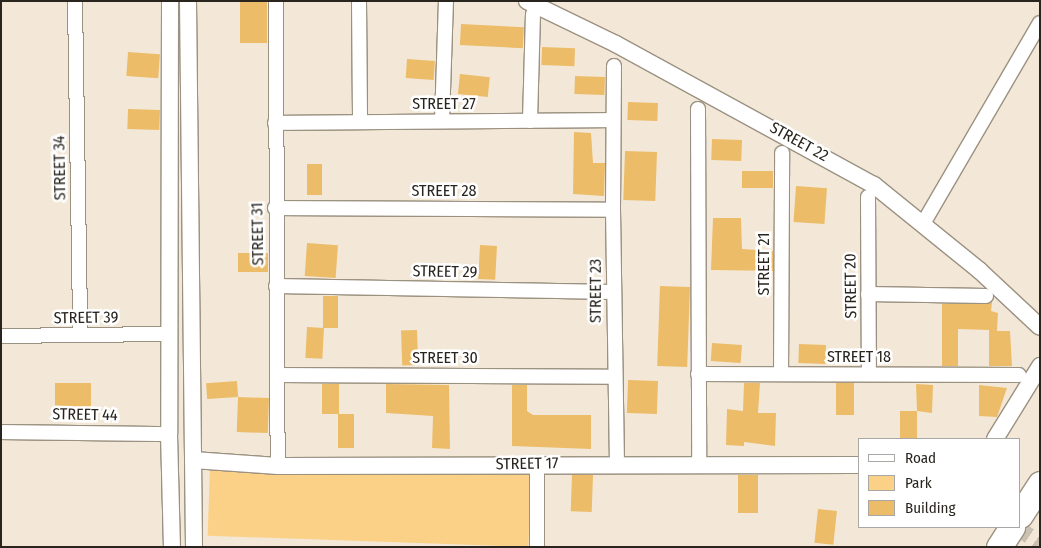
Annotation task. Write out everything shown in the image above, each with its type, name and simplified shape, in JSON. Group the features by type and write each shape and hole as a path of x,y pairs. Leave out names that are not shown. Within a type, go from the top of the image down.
{"highway":[{"path":"1021,513 1040,484"},
{"path":"999,547 1011,528"}],"street":[{"name":"STREET 34","path":"74,1 80,335"},
{"path":"170,1 171,266 169,434 172,547"},
{"path":"188,1 189,265 194,460 194,547"},
{"name":"STREET 31","path":"276,1 274,123 278,466"},
{"path":"359,1 360,122"},
{"path":"442,121 446,1"},
{"path":"530,8 530,121"},
{"name":"STREET 22","path":"530,8 616,44 782,132 874,185 924,222 1040,328"},
{"path":"924,222 1040,23"},
{"name":"STREET 23","path":"614,66 612,210 617,463"},
{"path":"698,108 699,463"},
{"name":"STREET 27","path":"274,123 613,120"},
{"name":"STREET 21","path":"781,374 782,153"},
{"name":"STREET 20","path":"868,197 869,374"},
{"name":"STREET 28","path":"275,208 612,210"},
{"path":"171,266 189,265"},
{"name":"STREET 29","path":"276,286 614,292"},
{"path":"868,294 986,296"},
{"name":"STREET 39","path":"1,336 170,334"},
{"path":"996,438 1040,366"},
{"name":"STREET 18","path":"698,374 1019,375"},
{"name":"STREET 30","path":"277,375 614,377"},
{"name":"STREET 44","path":"1,432 169,434"},
{"name":"STREET 17","path":"194,460 278,466 537,463 858,466"},
{"path":"537,463 538,547"}],"green space":[{"path":"210,462 531,473 528,547 208,536"}],"building":[{"path":"240,1 267,1 267,43 240,43"},
{"path":"461,24 524,27 523,48 460,45"},
{"path":"542,47 575,48 574,66 541,65"},
{"path":"128,52 160,54 158,78 126,76"},
{"path":"407,59 435,61 434,80 406,78"},
{"path":"460,74 490,77 488,97 458,94"},
{"path":"575,76 605,77 604,95 574,94"},
{"path":"628,102 658,103 657,121 627,120"},
{"path":"128,109 160,110 159,130 127,129"},
{"path":"574,132 591,133 593,163 605,163 604,196 573,194"},
{"path":"712,139 742,140 741,161 711,160"},
{"path":"625,151 657,152 655,201 623,200"},
{"path":"307,164 322,164 322,195 307,195"},
{"path":"742,171 773,171 773,188 742,188"},
{"path":"796,186 827,188 824,224 793,222"},
{"path":"713,218 741,218 742,249 773,251 773,271 711,270"},
{"path":"307,243 338,245 336,278 305,276"},
{"path":"480,245 497,246 495,280 478,279"},
{"path":"238,253 268,253 268,272 238,272"},
{"path":"660,286 690,287 687,367 657,366"},
{"path":"323,296 338,296 338,328 323,328"},
{"path":"992,302 991,311 998,313 997,331 1010,331 1012,366 989,366 989,330 958,329 958,366 942,366 942,304"},
{"path":"307,327 324,328 322,359 305,358"},
{"path":"417,330 418,365 402,366 401,331"},
{"path":"712,343 742,345 741,363 711,361"},
{"path":"799,344 826,345 825,364 798,363"},
{"path":"628,380 658,381 657,414 627,413"},
{"path":"237,381 238,397 207,399 206,383"},
{"path":"55,383 91,383 91,414 55,414"},
{"path":"744,383 760,383 758,413 776,413 775,446 744,442 744,446 726,445 727,409 743,411"},
{"path":"836,383 854,383 854,415 836,415"},
{"path":"322,384 339,384 339,414 322,414"},
{"path":"386,384 449,385 450,449 432,448 433,416 386,413"},
{"path":"916,384 933,385 932,413 917,411"},
{"path":"512,385 527,385 527,411 533,415 591,415 591,449 512,446"},
{"path":"979,385 1007,388 997,417 979,416"},
{"path":"238,397 269,398 268,433 237,432"},
{"path":"900,411 917,411 917,438 900,438"},
{"path":"338,414 354,414 354,448 338,448"},
{"path":"572,474 593,475 592,512 571,511"},
{"path":"738,475 758,475 758,513 738,513"},
{"path":"818,509 837,511 833,545 814,543"}],"tunnel":[{"path":"1018,528 1040,543"}]}
